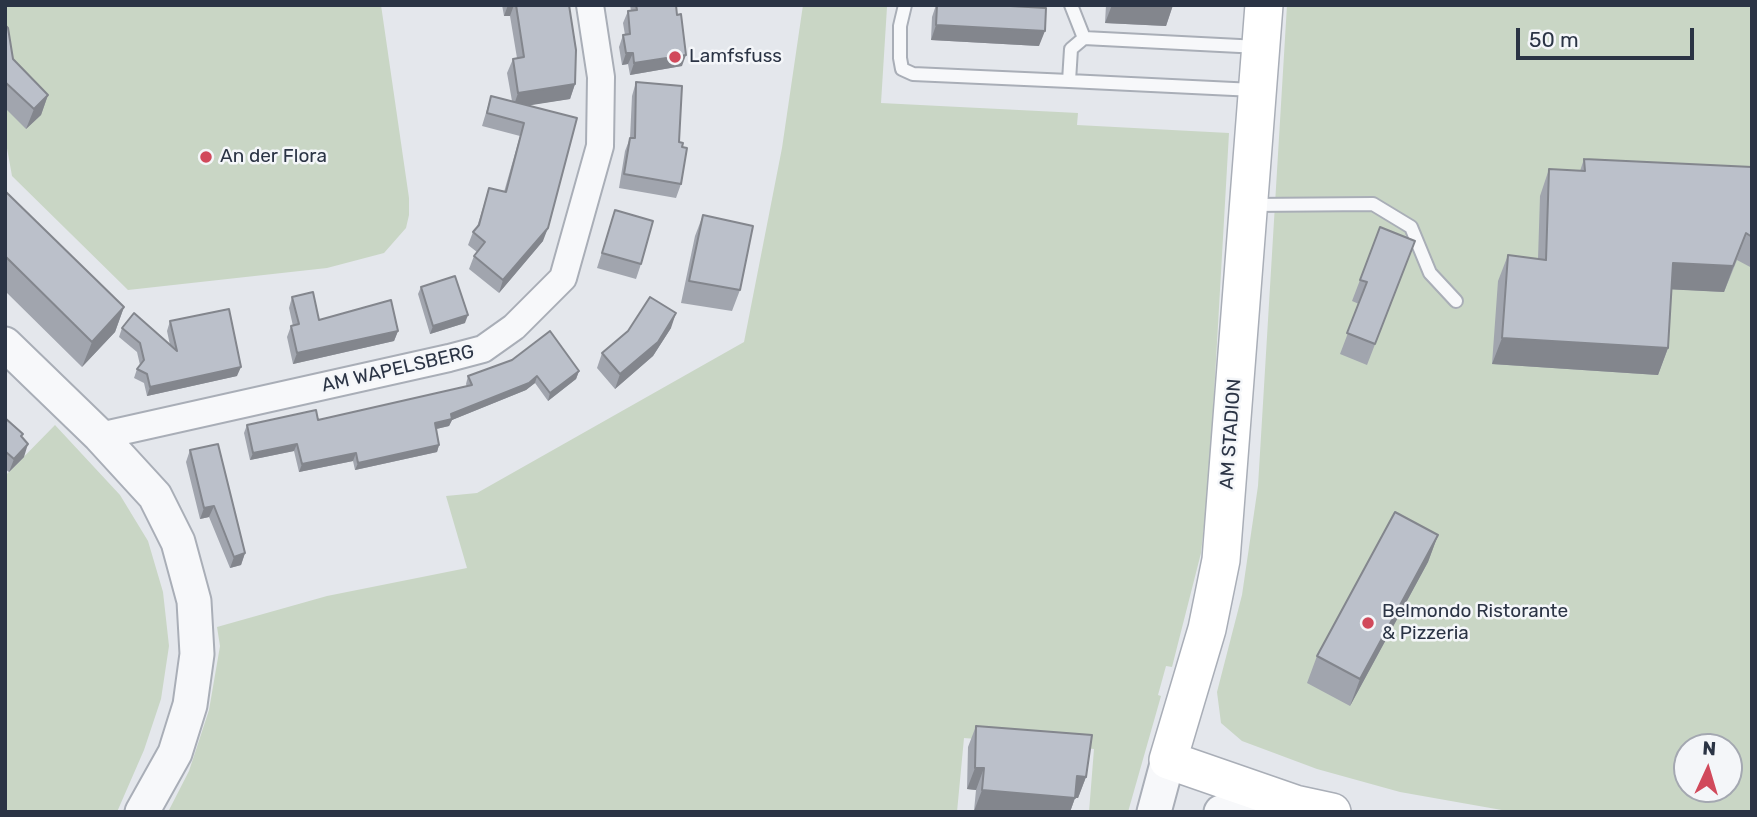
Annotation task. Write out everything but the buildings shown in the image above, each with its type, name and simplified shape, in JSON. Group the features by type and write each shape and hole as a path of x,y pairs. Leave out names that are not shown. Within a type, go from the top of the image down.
{"main road":[{"name":"AM STADION","path":"1251,5 1259,47"},
{"name":"AM STADION","path":"1168,760 1207,629 1221,560 1264,5"},
{"path":"1168,760 1295,804 1332,812"}],"street":[{"name":"AM WAPELSBERG","path":"100,436 449,358 483,349 514,327 563,278 600,146 601,77 590,5"},
{"path":"5,344 100,436 155,496 178,542 194,601 197,654 190,705 175,753 142,812"},
{"name":"AM STADION","path":"1154,812 1168,760"},
{"path":"1221,812 1295,804"}],"lane":[{"path":"905,5 900,26 902,69 913,74 1256,90"},
{"path":"1071,5 1084,38"},
{"path":"1069,81 1071,49 1084,38 1259,47"},
{"path":"1249,205 1373,204 1411,227 1430,273 1457,301"}],"green space":[{"name":"An der Flora","path":"5,5 381,5 409,198 406,228 384,253 327,268 128,290 12,176 5,137"},
{"path":"803,5 887,7 881,103 1078,113 1077,125 1229,133 1209,482 1201,553 1172,667 1166,666 1158,695 1161,696 1128,812 1089,812 1094,749 964,738 957,812 168,812 189,771 209,710 220,646 217,627 327,596 467,568 446,496 477,493 744,342 782,148"},
{"path":"1287,5 1752,5 1752,812 1513,812 1400,792 1317,769 1242,741 1221,723 1217,692 1242,595 1258,486"},
{"path":"55,425 120,495 148,541 163,592 169,646 161,699 144,750 117,812 5,812 5,476"}],"place":[{"name":"Lamfsfuss","path":"675,57"},
{"name":"An der Flora","path":"206,157"},
{"name":"Belmondo Ristorante & Pizzeria","path":"1368,623"}]}
